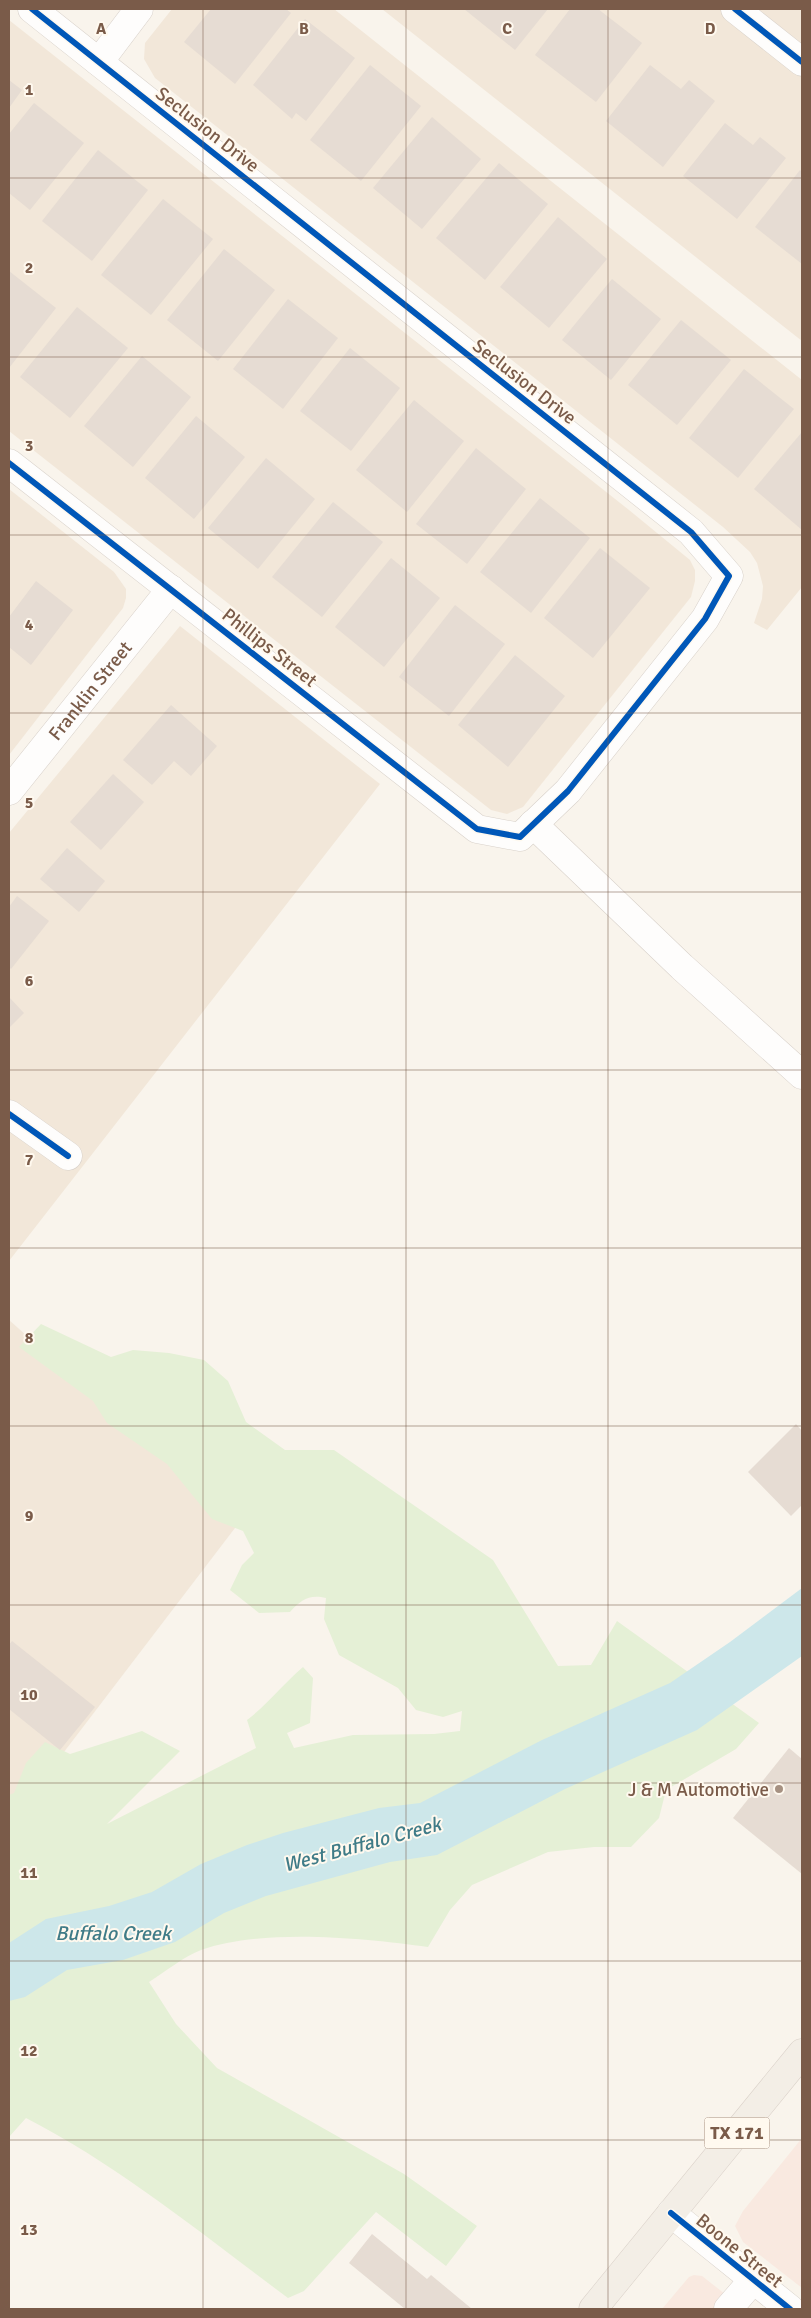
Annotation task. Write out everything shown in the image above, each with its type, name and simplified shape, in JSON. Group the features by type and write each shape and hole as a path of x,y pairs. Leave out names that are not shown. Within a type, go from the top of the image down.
{"main road":[{"name":"TX 171","path":"592,2309 802,2053"}],"street":[{"name":"Seclusion Drive","path":"32,9 691,532 729,576 705,619 568,791 527,830"},
{"path":"99,62 139,9"},
{"path":"735,9 802,62"},
{"name":"Phillips Street","path":"9,463 477,829 527,830"},
{"name":"Franklin Street","path":"9,791 171,589"},
{"path":"527,830 802,1075"},
{"path":"9,1114 68,1156"},
{"name":"Boone Street","path":"671,2214 790,2309"},
{"path":"728,2309 753,2280"}],"shaded area":[{"path":"172,9 334,9 802,380 802,587 767,630 754,623 762,599 763,586 757,563 750,552 723,527 155,78 144,59 145,43"},
{"path":"382,9 802,9 802,341"},
{"path":"9,20 690,560 695,570 695,581 691,597 523,807 507,814 491,810 9,431"},
{"path":"9,489 114,572 126,589 126,598 123,608 9,755"},
{"path":"180,626 380,784 9,1261 9,833"},
{"path":"9,1320 238,1524 9,1824"},
{"path":"802,2138 802,2288 743,2242 735,2226 743,2211"},
{"path":"694,2275 702,2276 744,2309 662,2309 689,2277"}],"green space":[{"path":"41,1324 111,1357 133,1350 169,1353 204,1360 228,1381 246,1422 285,1450 334,1450 493,1560 558,1666 591,1665 617,1621 759,1723 736,1749 666,1790 659,1818 631,1847 594,1847 548,1852 472,1885 450,1910 428,1947 344,1938 283,1937 254,1939 226,1943 201,1950 149,1982 176,2024 217,2068 404,2174 477,2226 446,2266 376,2212 304,2291 288,2298 161,2203 61,2137 26,2118 9,2137 9,1795 14,1793 26,1763 45,1742 70,1754 142,1731 180,1751 107,1824 256,1748 247,1720 303,1667 313,1678 310,1723 287,1733 294,1748 353,1735 434,1734 460,1731 462,1711 443,1717 416,1710 398,1688 339,1655 324,1619 326,1598 315,1597 306,1599 290,1612 259,1613 230,1590 242,1565 254,1553 243,1531 212,1519 167,1464 107,1423 93,1401 19,1347"}],"water":[{"name":"Buffalo Creek","path":"802,1588 802,1656 697,1730 565,1789 437,1855 390,1862 266,1896 224,1913 175,1942 123,1960 67,1970 25,1997 9,2001 9,1943 46,1919 109,1906 152,1892 201,1864 247,1845 283,1833 379,1808 420,1803 542,1740 670,1683 730,1642"}],"building":[{"path":"211,9 286,9 291,13 235,84 184,42"},
{"path":"464,9 548,9 515,50"},
{"path":"570,9 598,9 642,43 596,102 535,55"},
{"path":"305,19 355,58 306,121 296,113 292,119 253,85"},
{"path":"370,65 421,106 361,181 310,140"},
{"path":"650,65 681,89 689,80 715,101 663,167 606,121"},
{"path":"9,80 22,90 9,108"},
{"path":"34,103 84,143 30,210 9,193 9,134"},
{"path":"432,117 481,159 422,229 373,188"},
{"path":"725,123 753,145 760,137 786,158 737,219 683,176"},
{"path":"98,150 148,190 92,261 42,221"},
{"path":"499,163 548,204 485,280 436,238"},
{"path":"800,170 802,172 802,264 755,227"},
{"path":"163,199 213,239 151,315 101,275"},
{"path":"558,217 607,259 549,328 500,287"},
{"path":"224,249 275,290 218,361 167,320"},
{"path":"9,271 56,308 9,368"},
{"path":"612,279 661,319 611,380 562,340"},
{"path":"288,299 338,338 283,409 233,369"},
{"path":"77,307 128,348 70,418 20,377"},
{"path":"681,320 731,360 677,425 628,385"},
{"path":"350,348 400,388 351,451 300,411"},
{"path":"142,356 191,397 133,467 84,426"},
{"path":"744,369 794,409 738,478 689,438"},
{"path":"414,400 464,441 407,512 356,470"},
{"path":"196,416 245,457 194,519 145,478"},
{"path":"802,432 802,530 754,489"},
{"path":"476,448 526,489 467,564 416,524"},
{"path":"266,458 315,499 258,569 208,528"},
{"path":"540,498 590,538 531,613 480,572"},
{"path":"333,502 383,542 322,617 272,577"},
{"path":"600,548 650,588 593,658 544,618"},
{"path":"391,558 440,598 384,667 335,627"},
{"path":"36,581 73,610 31,665 9,647 9,617"},
{"path":"455,605 505,644 449,716 399,677"},
{"path":"515,655 565,696 508,767 458,725"},
{"path":"171,705 217,746 191,776 174,761 152,785 123,760"},
{"path":"113,774 144,802 101,850 70,822"},
{"path":"67,848 105,881 79,912 40,879"},
{"path":"17,896 49,921 11,969 9,967 9,907"},
{"path":"9,997 24,1013 9,1028"},
{"path":"796,1424 802,1431 802,1505 791,1516 748,1472"},
{"path":"12,1641 95,1707 60,1750 9,1709 9,1645"},
{"name":"J & M Automotive","path":"789,1748 802,1759 802,1874 733,1818"},
{"path":"372,2234 427,2279 431,2275 472,2309 405,2309 349,2263"}],"cycle path":[{"path":"9,463 477,829 520,837 568,791 705,619 729,576 691,532 32,9"},
{"path":"735,9 802,62"},
{"path":"9,1114 68,1156"},
{"path":"671,2213 790,2309"}],"place":[{"name":"J & M Automotive","path":"779,1789"}],"water label":[{"name":"West Buffalo Creek","path":"362,1844"}]}
